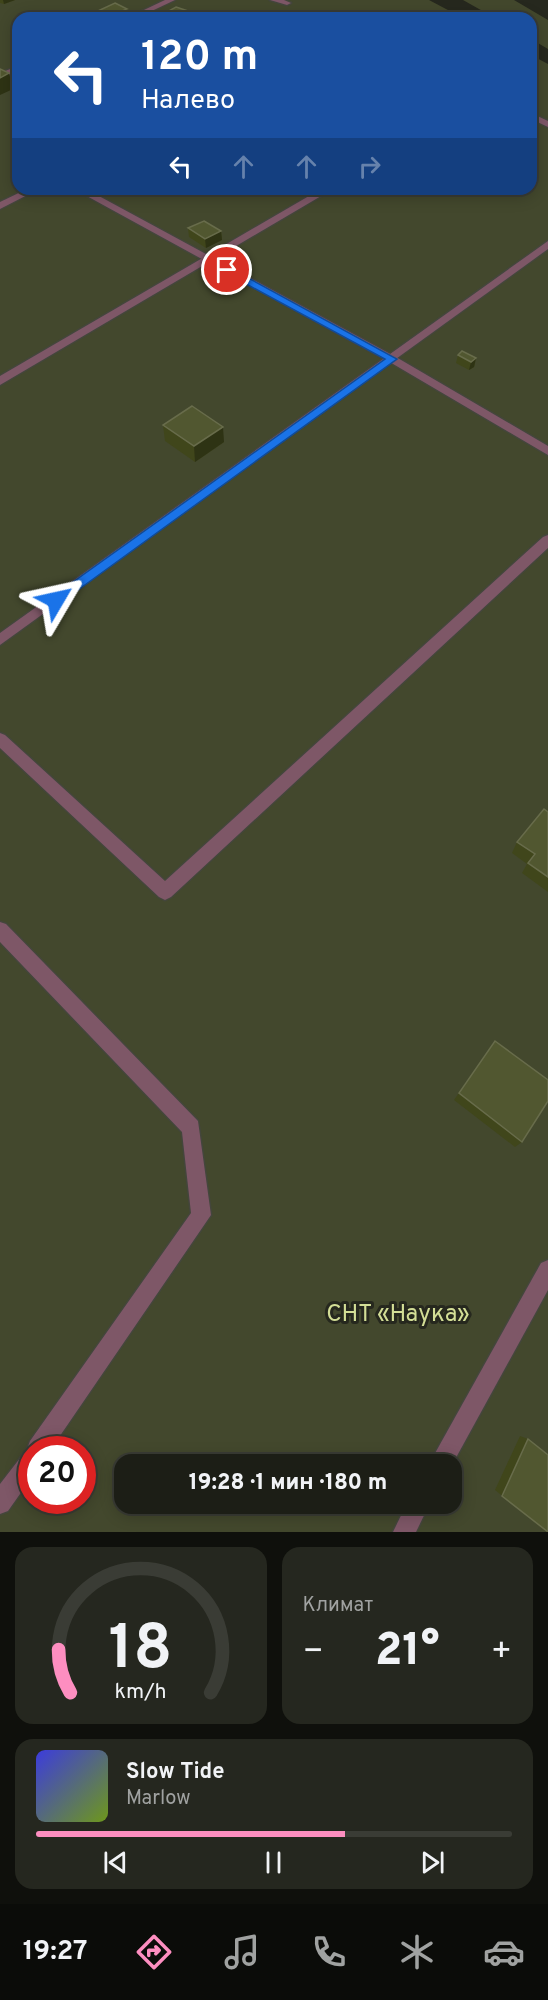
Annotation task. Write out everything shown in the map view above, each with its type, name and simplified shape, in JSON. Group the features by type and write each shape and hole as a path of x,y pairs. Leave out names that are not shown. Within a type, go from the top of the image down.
{"street":[{"path":"144,12 171,0"},
{"path":"274,0 287,3"},
{"path":"0,206 22,195"},
{"path":"90,195 392,359 548,451"},
{"path":"0,381 317,195"},
{"path":"0,640 392,359 548,244"},
{"path":"0,739 165,892 548,540"},
{"path":"0,930 191,1128 201,1215 47,1436"},
{"path":"446,1454 548,1270"},
{"path":"0,1503 18,1478"},
{"path":"404,1532 413,1514"}],"green space":[{"name":"СНТ «Наука»","path":"0,0 429,0 452,12 12,12 12,195 537,195 537,58 548,64 548,1532 0,1532"},
{"path":"463,0 514,0 534,12 484,12"},
{"path":"537,14 548,20 548,49 537,43"}],"building":[{"path":"115,3 127,9 120,12 100,10"},
{"path":"176,7 191,12 167,12"},
{"path":"0,69 9,73 0,78"},
{"path":"204,221 221,231 205,239 188,228"},
{"path":"462,351 476,358 471,362 458,355"},
{"path":"192,406 223,427 194,446 163,425"},
{"path":"544,809 548,812 548,877 528,863 535,854 517,842"},
{"path":"495,1041 548,1080 548,1101 522,1142 459,1093"},
{"path":"528,1439 548,1455 548,1532 502,1496"}],"route":[{"path":"56,600 392,359 227,270"}]}
